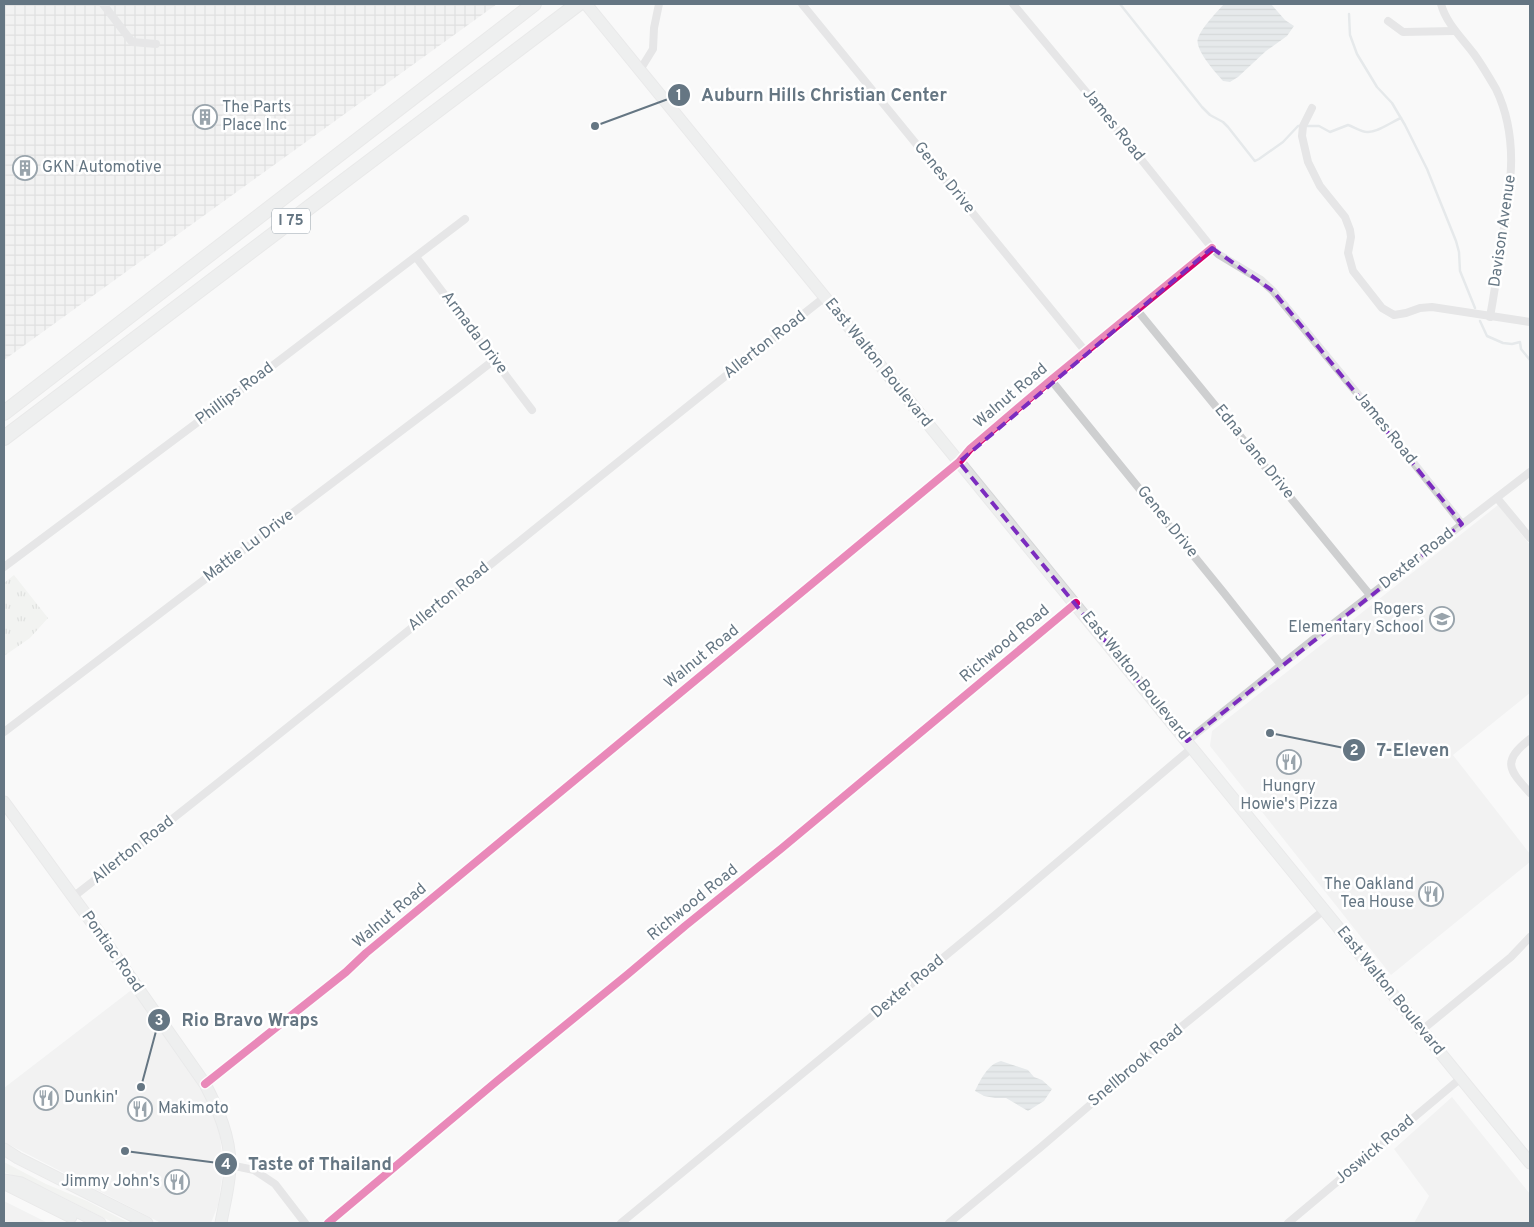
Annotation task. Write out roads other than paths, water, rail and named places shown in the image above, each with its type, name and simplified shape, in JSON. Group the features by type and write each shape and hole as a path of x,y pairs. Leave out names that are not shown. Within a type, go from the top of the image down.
{"highway":[{"name":"I 75","path":"4,412 534,4"},
{"name":"I 75","path":"4,438 578,4"}],"main road":[{"name":"East Walton Boulevard","path":"586,4 1530,1163"},
{"name":"Pontiac Road","path":"4,802 206,1084 218,1108 223,1124 230,1165 221,1223"},
{"path":"4,1149 10,1156 141,1222"},
{"path":"4,1182 83,1223"},
{"path":"4,1182 21,1183 100,1223"}],"street":[{"path":"103,4 132,42 156,44"},
{"path":"640,70 653,49 654,28 659,4"},
{"name":"Genes Drive","path":"802,4 1086,352"},
{"name":"James Road","path":"1014,4 1212,248 1218,254 1268,286 1462,524"},
{"name":"Davison Avenue","path":"1441,4 1454,31 1490,78 1505,112 1510,135 1512,158 1511,187 1490,317"},
{"path":"1388,21 1403,32 1454,31"},
{"path":"1312,108 1303,126 1302,136 1308,162 1320,186 1345,217 1351,237 1348,253 1353,272 1382,308 1394,315 1432,307 1530,322"},
{"name":"Phillips Road","path":"4,567 465,219"},
{"name":"Walnut Road","path":"206,1084 346,972 959,462 970,449 1051,380 1212,248"},
{"name":"Armada Drive","path":"416,257 532,410"},
{"name":"Allerton Road","path":"73,897 257,753 514,545 825,298"},
{"name":"Edna Jane Drive","path":"1138,310 1370,595"},
{"name":"Mattie Lu Drive","path":"4,732 494,360"},
{"name":"Genes Drive","path":"1051,380 1281,665"},
{"name":"Dexter Road","path":"622,1223 996,915 1281,665 1530,472"},
{"path":"1497,498 1530,538"},
{"name":"Richwood Road","path":"328,1223 497,1081 1076,604"},
{"path":"1530,739 1513,755 1510,765 1516,778 1530,793"},
{"name":"Snellbrook Road","path":"949,1223 1181,1027 1324,910"},
{"path":"1422,1030 1511,957 1530,937"},
{"name":"Joswick Road","path":"1288,1223 1461,1078"},
{"path":"230,1165 254,1170 275,1184 304,1223"}],"waterway":[{"path":"1120,4 1202,107 1228,127 1255,161 1283,142 1298,126 1319,126 1330,132 1348,125 1362,131 1371,132 1401,118"},
{"path":"1349,14 1350,35 1357,54 1377,87 1392,103 1427,169 1456,241 1459,252 1460,271 1475,308"},
{"path":"1480,321 1487,336 1503,343 1512,344 1520,342 1521,349 1530,360"}],"place":[{"name":"The Parts Place Inc","path":"205,117"},
{"name":"Auburn Hills Christian Center","path":"595,126"},
{"name":"GKN Automotive","path":"25,168"},
{"name":"Rogers Elementary School","path":"1442,619"},
{"name":"7-Eleven","path":"1270,733"},
{"name":"Hungry Howie's Pizza","path":"1289,762"},
{"name":"The Oakland Tea House","path":"1431,894"},
{"name":"Rio Bravo Wraps","path":"141,1087"},
{"name":"Dunkin'","path":"46,1098"},
{"name":"Makimoto","path":"140,1109"},
{"name":"Taste of Thailand","path":"125,1151"},
{"name":"Jimmy John's","path":"177,1182"}]}
